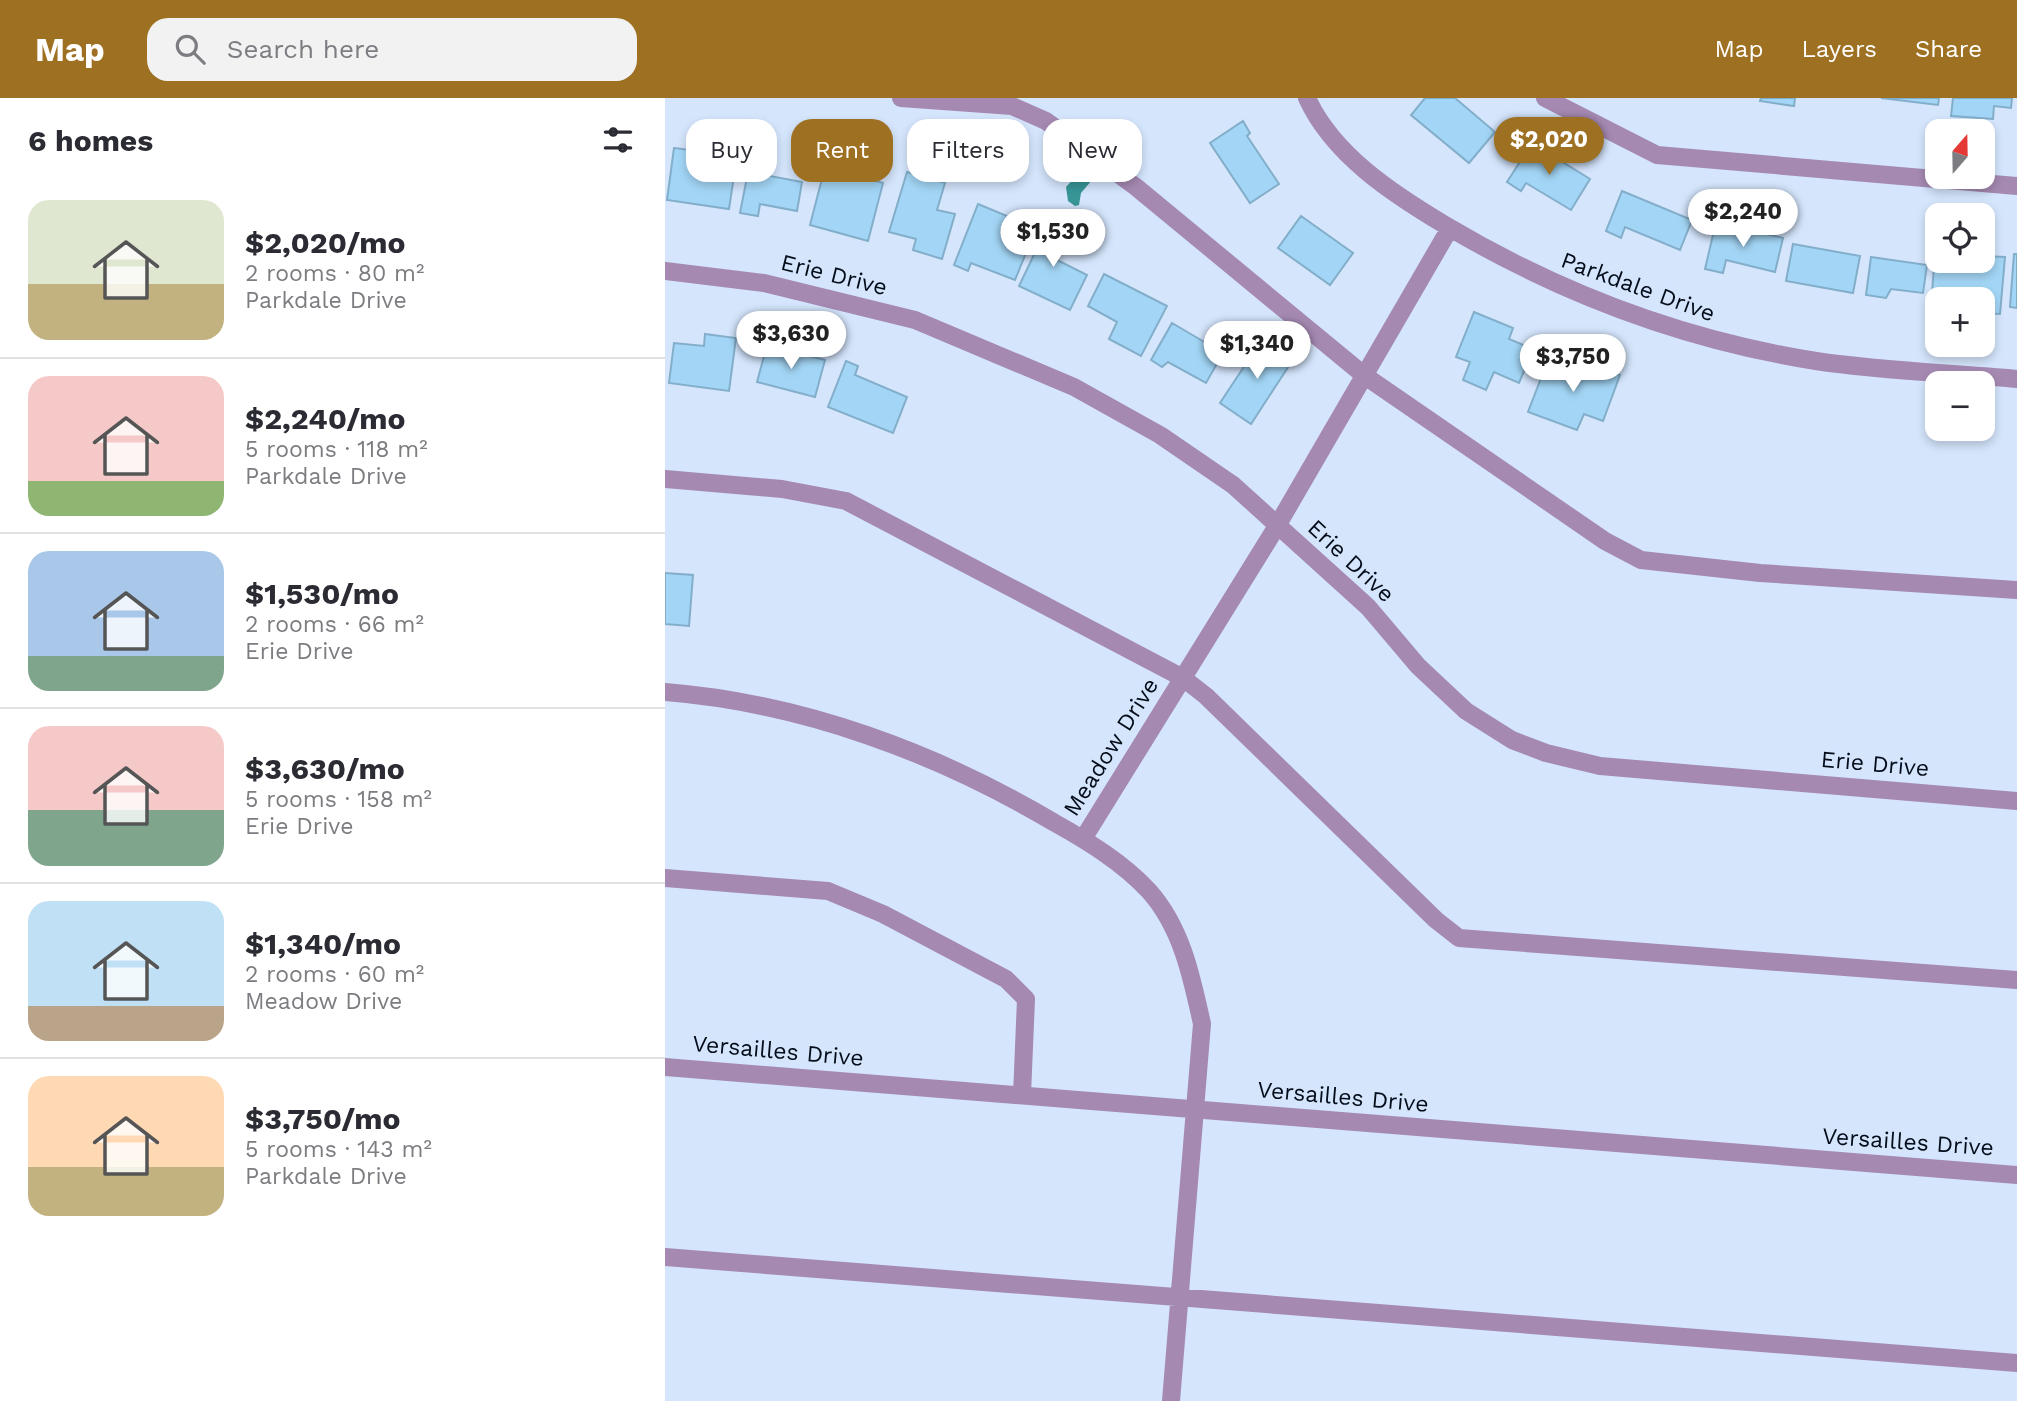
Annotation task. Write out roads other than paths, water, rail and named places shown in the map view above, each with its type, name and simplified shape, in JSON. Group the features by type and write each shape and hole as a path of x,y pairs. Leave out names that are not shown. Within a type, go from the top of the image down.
{"street":[{"path":"901,98 1012,106 1046,121 1136,187 1364,376 1605,541 1641,561 1760,573 2017,590"},
{"name":"Parkdale Drive","path":"1307,98 1331,136 1361,167 1412,205 1549,282 1627,313 1710,339 1818,361 2017,379"},
{"path":"1545,98 1657,155 2017,186"},
{"name":"Meadow Drive","path":"1171,1401 1202,1024 1195,980 1185,951 1148,889 1119,863 1083,839 1277,526 1450,228"},
{"name":"Erie Drive","path":"665,271 764,283 915,320 1074,387 1168,440 1233,485 1369,607 1418,666 1455,702 1505,736 1546,753 1600,766 2017,801"},
{"path":"665,479 782,489 846,501 1183,678 1206,696 1436,920 1459,938 2017,980"},
{"path":"665,692 696,694 804,716 870,736 981,781 1083,839"},
{"path":"665,878 828,891 883,914 1006,979 1026,999 1022,1095"},
{"name":"Versailles Drive","path":"665,1067 2017,1175"},
{"path":"665,1257 1179,1295 2017,1363"}]}
